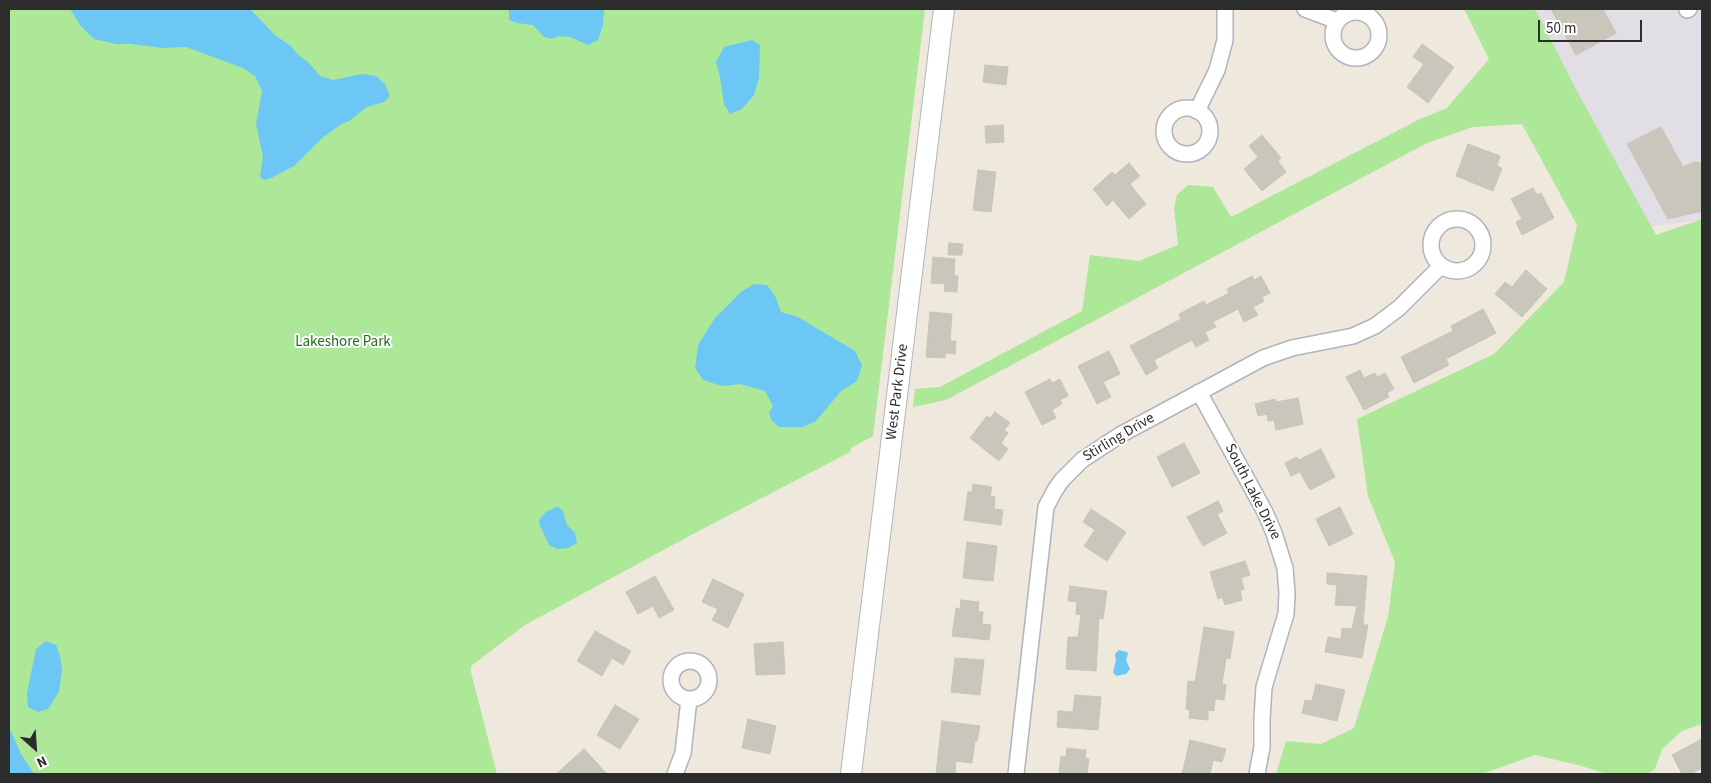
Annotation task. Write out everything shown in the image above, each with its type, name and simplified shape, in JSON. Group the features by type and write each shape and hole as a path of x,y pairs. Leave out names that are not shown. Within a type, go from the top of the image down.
{"street":[{"name":"West Park Drive","path":"852,774 944,9"},
{"path":"1197,111 1217,70 1225,40 1225,9"},
{"path":"1305,9 1338,21"},
{"name":"Stirling Drive","path":"1016,774 1046,508 1050,499 1071,470 1095,451 1263,358 1282,350 1347,338 1375,326 1399,308 1441,266"},
{"name":"South Lake Drive","path":"1199,392 1265,512 1286,568 1288,593 1286,614 1264,687 1262,748 1257,774"},
{"path":"675,774 683,753 689,699"}],"shaded area":[{"path":"1507,9 1702,9 1702,220 1638,228"}],"green space":[{"name":"Lakeshore Park","path":"9,9 925,9 873,436 851,448 850,452 525,625 471,666 497,774 9,774"},
{"path":"1464,9 1535,9 1578,93 1656,235 1702,219 1702,724 1682,731 1662,749 1655,769 1647,774 1607,774 1535,755 1482,774 1276,774 1286,741 1321,744 1354,728 1388,617 1395,562 1368,496 1357,419 1494,354 1564,282 1577,225 1522,124 1473,127 1427,143 946,400 913,407 915,389 940,387 1082,311 1090,255 1139,261 1178,245 1174,208 1177,195 1188,185 1213,187 1231,217 1420,119 1447,108 1489,59"}],"water":[{"path":"70,9 250,9 276,36 291,46 298,55 308,62 320,76 333,80 362,74 376,76 385,84 390,96 384,102 367,107 322,138 294,166 265,180 260,176 263,157 256,124 262,91 255,76 243,68 186,47 163,48 116,44 94,39 80,25"},
{"path":"509,9 604,9 603,25 598,40 588,45 570,37 558,36 552,39 544,37 533,25 509,20"},
{"path":"752,40 760,45 759,78 754,95 742,109 730,114 724,104 716,62 724,47"},
{"path":"754,284 767,285 775,296 781,312 798,317 855,351 862,365 857,381 841,391 816,421 803,427 779,427 772,421 769,413 773,406 765,391 740,384 722,386 703,380 695,368 698,345 715,318 741,292"},
{"path":"558,506 563,511 567,525 575,533 577,543 568,548 557,549 549,545 540,526 539,520 546,512"},
{"path":"46,641 56,645 62,670 59,692 48,709 38,712 28,707 27,693 36,649"},
{"path":"1119,650 1127,652 1126,660 1130,669 1126,674 1116,676 1113,672 1116,660 1115,654"},
{"path":"9,727 21,754 34,774 9,774"}],"building":[{"path":"1551,9 1603,9 1616,33 1576,55"},
{"path":"1422,44 1454,67 1428,103 1407,87 1424,64 1413,57"},
{"path":"985,65 1008,67 1006,85 983,82"},
{"path":"1003,125 1004,142 986,143 985,126"},
{"path":"1661,127 1683,167 1694,162 1702,163 1702,211 1668,219 1627,144"},
{"path":"1262,135 1281,158 1278,161 1286,172 1262,191 1244,169 1258,157 1249,146"},
{"path":"1468,144 1500,156 1497,166 1502,168 1493,191 1456,176"},
{"path":"1129,163 1140,176 1130,184 1146,204 1129,219 1113,200 1107,206 1093,189 1112,172 1115,175"},
{"path":"978,170 996,172 991,212 973,210"},
{"path":"1533,188 1537,195 1541,193 1554,218 1522,235 1516,222 1522,219 1511,199"},
{"path":"949,243 963,244 962,255 948,255"},
{"path":"933,257 955,259 954,276 958,276 957,292 944,291 945,284 931,283"},
{"path":"1526,270 1547,289 1522,317 1495,294 1505,282 1512,287"},
{"path":"1252,276 1254,280 1261,276 1270,293 1262,297 1264,301 1253,307 1258,315 1244,322 1238,309 1213,322 1216,327 1205,332 1209,340 1196,347 1192,340 1154,360 1158,368 1146,375 1130,346 1181,319 1179,314 1204,301 1206,305 1229,293 1227,289"},
{"path":"1483,309 1496,333 1446,359 1449,365 1414,383 1401,357 1453,331 1451,326"},
{"path":"930,312 952,314 950,341 956,341 955,354 945,353 945,358 926,357"},
{"path":"1109,351 1120,374 1103,382 1111,397 1097,404 1078,366"},
{"path":"1360,370 1364,378 1375,373 1377,377 1385,373 1394,389 1387,393 1389,397 1364,410 1346,377"},
{"path":"1050,379 1052,383 1060,379 1068,396 1060,400 1062,404 1052,410 1056,418 1042,425 1025,392"},
{"path":"1298,398 1303,424 1276,430 1274,420 1268,421 1267,414 1258,416 1255,404 1275,399 1276,402"},
{"path":"995,412 1010,423 1004,430 1008,433 1001,443 1008,449 999,461 970,438 987,416 990,418"},
{"path":"1184,443 1200,473 1172,487 1157,457"},
{"path":"1321,449 1335,477 1310,490 1300,472 1291,476 1285,463 1297,457 1299,460"},
{"path":"973,484 992,487 990,496 995,497 994,509 1003,510 1001,525 964,520 968,492 972,492"},
{"path":"1218,501 1223,511 1217,514 1227,533 1203,546 1187,517"},
{"path":"1340,507 1353,534 1329,546 1316,519"},
{"path":"1091,509 1126,532 1107,561 1084,546 1095,530 1083,522"},
{"path":"967,542 997,546 993,581 963,578"},
{"path":"1245,561 1250,575 1241,578 1244,589 1240,591 1242,600 1225,605 1222,597 1218,599 1210,572"},
{"path":"1327,573 1367,576 1363,625 1368,625 1362,658 1325,652 1328,637 1341,639 1342,628 1352,629 1357,606 1335,605 1337,585 1327,584"},
{"path":"655,576 674,610 659,618 653,606 638,614 626,592"},
{"path":"713,579 744,594 728,628 712,620 718,609 702,602"},
{"path":"1070,586 1107,591 1103,619 1099,618 1096,671 1066,669 1068,637 1078,637 1081,615 1076,614 1077,602 1068,601"},
{"path":"961,600 979,602 978,612 983,612 982,624 991,625 989,640 952,636 956,608 960,609"},
{"path":"1204,627 1234,632 1230,659 1226,658 1222,684 1226,685 1224,700 1215,699 1214,711 1208,710 1208,720 1189,718 1190,710 1186,709 1188,681 1195,682"},
{"path":"595,631 631,651 623,665 612,658 602,676 577,661"},
{"path":"783,642 785,674 756,675 754,644"},
{"path":"955,658 984,660 980,695 951,692"},
{"path":"1316,684 1345,690 1337,721 1302,713 1305,700 1312,701"},
{"path":"1075,695 1101,697 1098,730 1057,727 1058,711 1073,712"},
{"path":"615,705 639,719 620,749 597,735"},
{"path":"748,719 776,726 770,754 742,748"},
{"path":"942,721 980,726 977,741 975,741 972,763 956,761 955,774 936,774"},
{"path":"1702,739 1702,768 1691,774 1682,774 1672,755"},
{"path":"1190,740 1226,749 1222,762 1213,760 1210,774 1182,774"},
{"path":"1067,748 1086,750 1085,758 1089,759 1087,774 1059,774 1061,756 1066,757"},
{"path":"584,749 607,774 556,774"}]}
